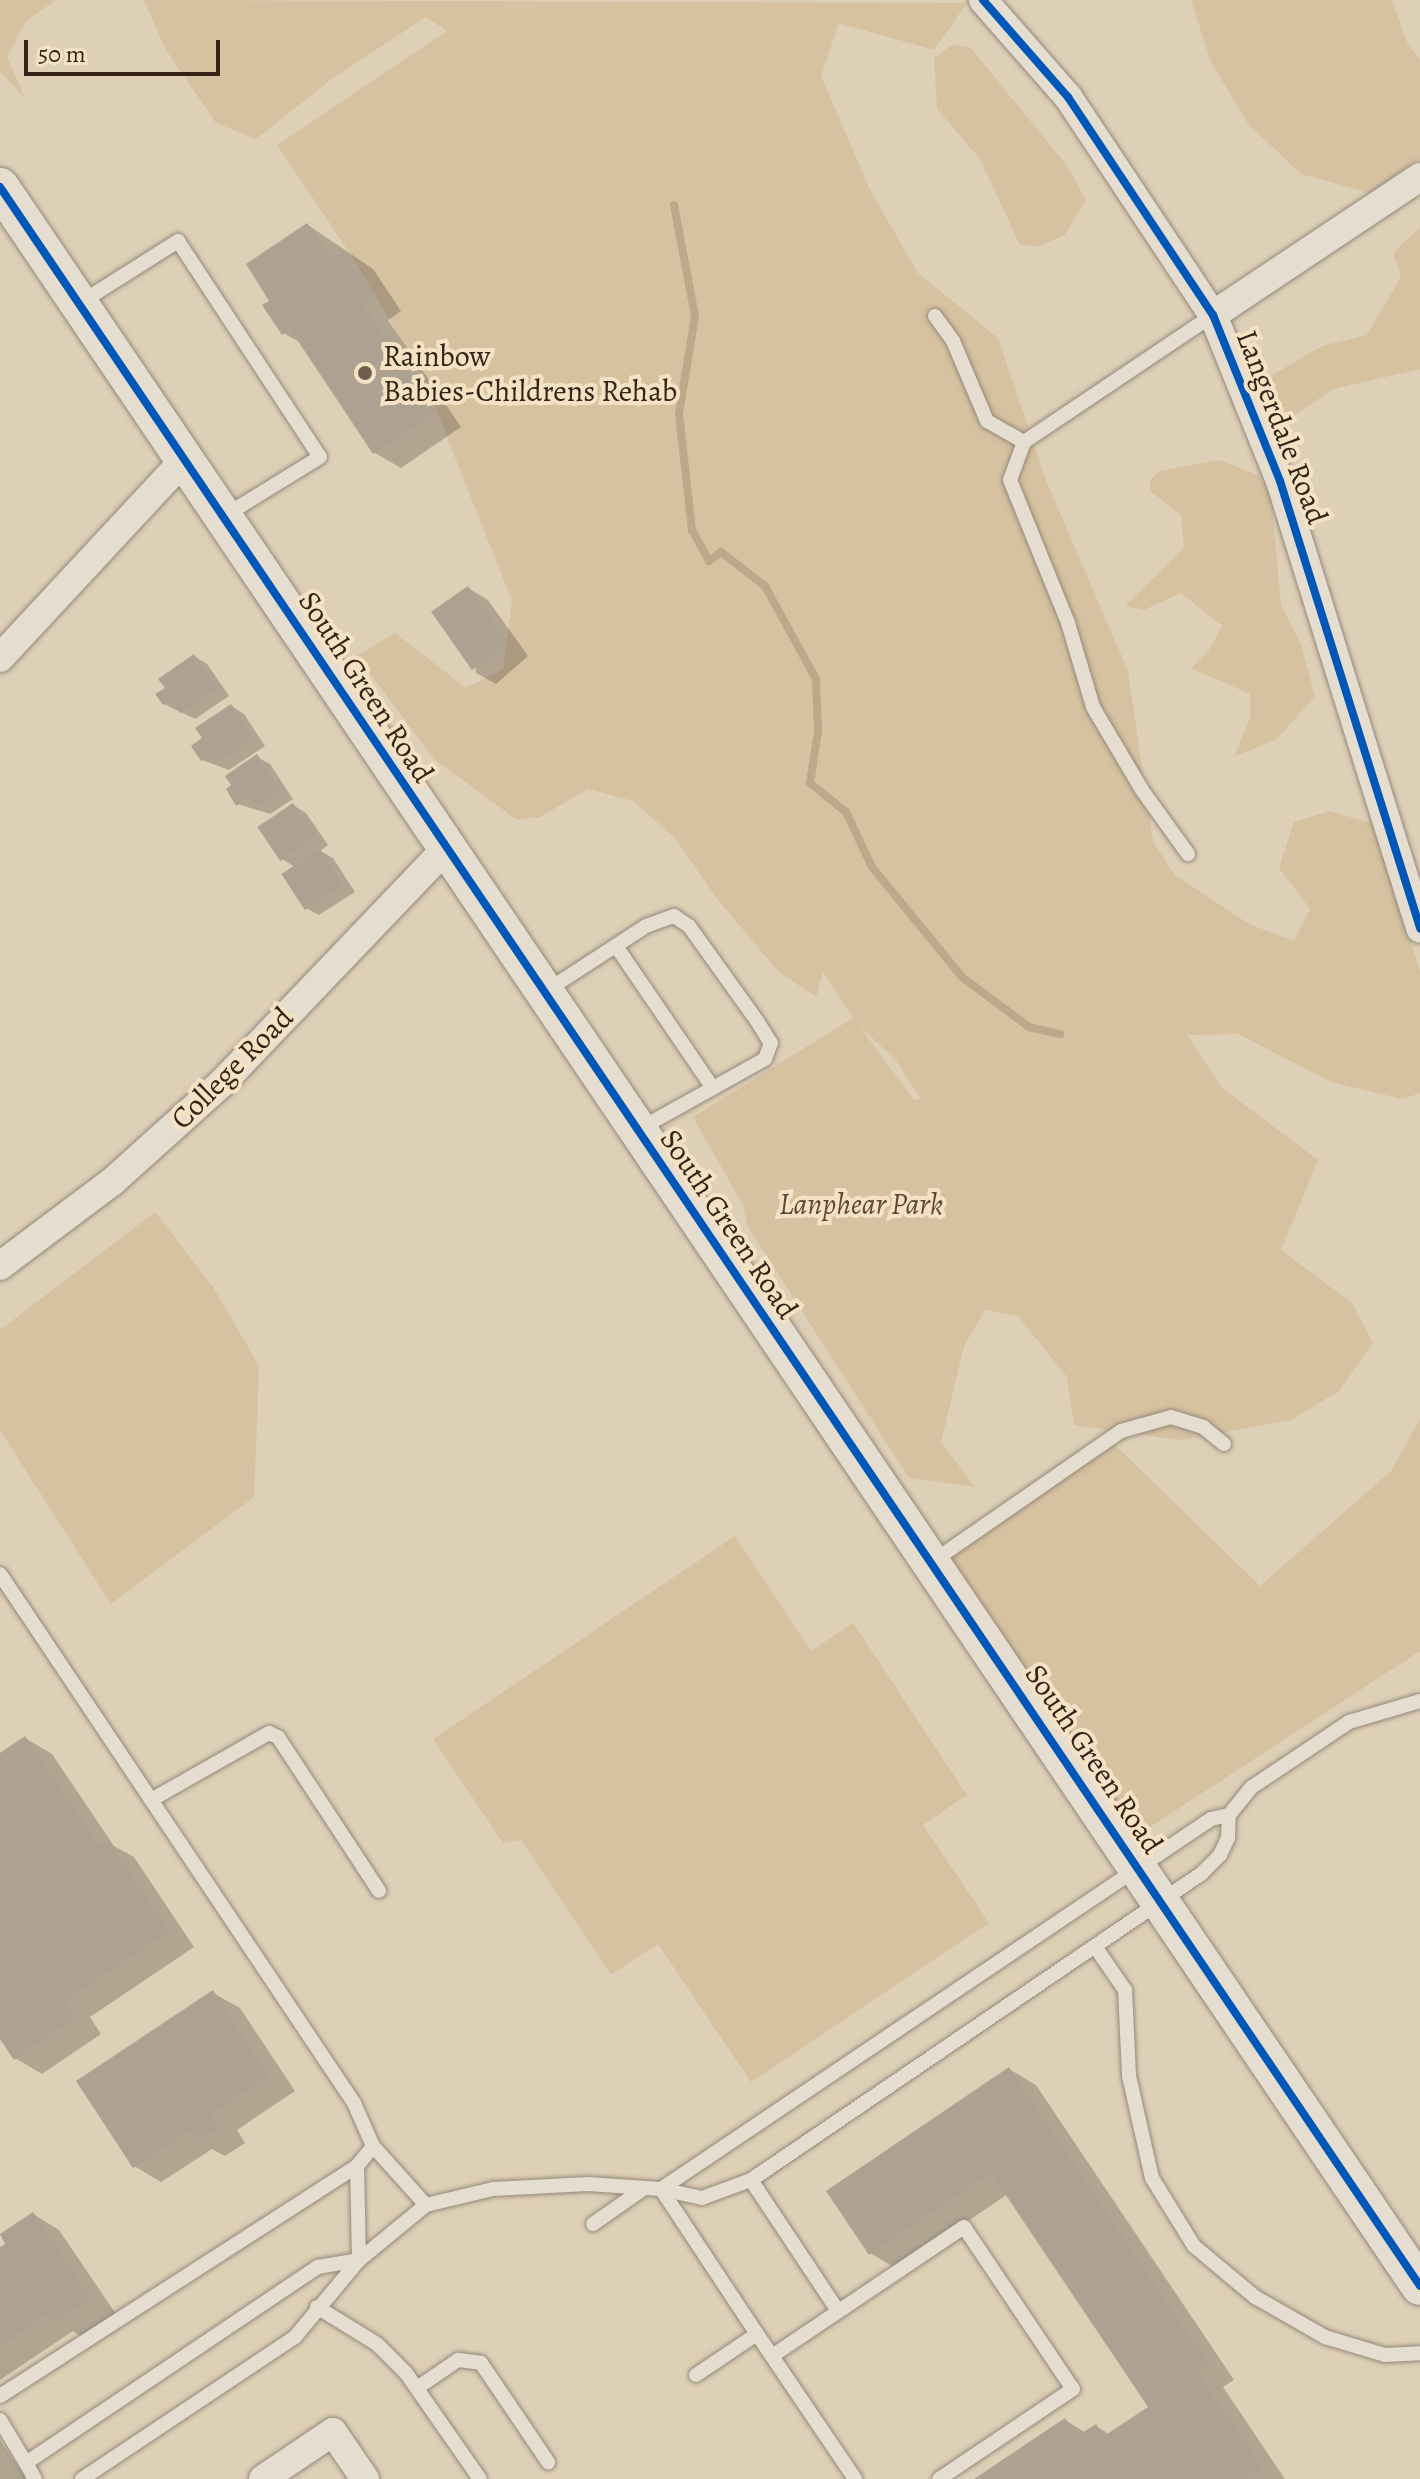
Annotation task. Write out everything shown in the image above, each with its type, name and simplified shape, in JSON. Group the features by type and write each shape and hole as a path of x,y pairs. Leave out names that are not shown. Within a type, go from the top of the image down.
{"main road":[{"name":"South Green Road","path":"0,187 186,458 445,850 1140,1868 1420,2286"}],"street":[{"name":"Langerdale Road","path":"983,0 1068,97 1213,315 1280,481 1420,929"},
{"path":"1213,315 1420,177"},
{"path":"0,658 186,458"},
{"name":"College Road","path":"0,1266 112,1182 221,1084 445,850"},
{"path":"263,2479 333,2432 365,2479"}],"lane":[{"path":"79,303 178,241 320,457 224,516"},
{"path":"1188,854 1142,790 1093,707 1068,623 1010,480 1024,442 1213,315"},
{"path":"935,316 953,341 987,421 1024,442"},
{"path":"543,994 616,946 674,916 689,926 757,1021 771,1043 765,1059 636,1130"},
{"path":"616,946 713,1088"},
{"path":"931,1562 1121,1431 1171,1417 1203,1427 1224,1444"},
{"path":"0,1574 354,2103 373,2146 426,2205"},
{"path":"82,2479 295,2337 359,2260 426,2205 493,2189 588,2184 661,2189 702,2198 751,2180 1163,1903 1220,1855 1228,1838 1229,1815 1252,1787 1349,1722 1420,1701"},
{"path":"151,1800 269,1733 278,1737 379,1891"},
{"path":"661,2189 1211,1819 1229,1815"},
{"path":"1096,1948 1125,1990 1129,2076 1152,2178 1194,2246 1255,2297 1325,2337 1385,2355 1420,2353"},
{"path":"0,2396 357,2166 373,2146"},
{"path":"357,2166 359,2260"},
{"path":"751,2180 838,2311"},
{"path":"593,2224 643,2189"},
{"path":"661,2189 855,2479"},
{"path":"772,2356 964,2227 1073,2389 939,2479"},
{"path":"26,2463 318,2267 359,2260"},
{"path":"317,2307 377,2344 417,2388 480,2479"},
{"path":"696,2375 757,2334"},
{"path":"417,2388 458,2360 481,2363 548,2462"},
{"path":"0,2420 35,2479"}],"green space":[{"path":"0,0 56,0 26,21 7,57 26,100 0,71"},
{"name":"Lanphear Park","path":"144,0 967,3 934,50 839,23 821,76 871,192 918,273 998,338 1046,480 1128,671 1153,842 1175,875 1249,924 1294,941 1310,909 1279,868 1294,822 1330,811 1374,824 1420,971 1420,1093 1403,1099 1334,1083 1238,1034 1187,1035 1222,1088 1318,1160 1281,1250 1352,1303 1373,1343 1339,1391 1291,1420 1180,1440 1074,1425 1067,1377 1018,1316 985,1310 964,1346 941,1442 975,1487 909,1478 748,1227 743,1205 693,1117 853,1018 823,972 816,997 778,971 718,900 675,838 633,801 588,789 540,817 517,820 434,759 357,656 395,633 466,688 503,669 512,601 424,379 355,261 277,145 447,31 426,17 333,78 256,139 216,123 166,50","holes":["858,1024 897,1062 921,1099 914,1100"]},
{"path":"1191,0 1392,0 1408,45 1420,59 1420,158 1371,193 1301,174 1249,125 1211,62"},
{"path":"952,45 970,47 1068,167 1086,200 1065,235 1040,246 1020,245 980,159 937,109 934,58"},
{"path":"1420,227 1420,369 1333,389 1278,427 1259,383 1322,346 1367,335 1401,277 1393,253"},
{"path":"1219,460 1260,476 1271,497 1281,605 1300,642 1315,696 1277,739 1234,757 1251,716 1250,694 1191,668 1209,650 1222,626 1181,593 1144,610 1125,606 1184,548 1181,515 1150,491 1150,480 1160,471"},
{"path":"155,1212 213,1287 259,1366 254,1497 111,1604 0,1430 0,1330"},
{"path":"1420,1419 1420,1651 1124,1844 931,1562 1109,1439 1260,1586 1391,1471"},
{"path":"735,1536 811,1651 853,1623 967,1795 923,1825 989,1923 751,2082 658,1944 611,1975 521,1840 503,1843 433,1739"}],"building":[{"name":"Rainbow Babies-Childrens Rehab","path":"307,223 334,258 346,251 376,295 363,304 436,412 373,454 290,329 282,335 262,305 269,301 246,264"},
{"path":"468,586 509,644 472,670 431,612"},
{"path":"194,654 217,688 180,713 171,699 163,705 155,694 165,688 158,679"},
{"path":"231,704 253,738 215,764 210,756 201,761 191,746 202,738 195,728"},
{"path":"257,754 281,791 256,808 249,797 236,806 226,789 231,785 225,776"},
{"path":"293,803 316,837 280,861 257,827"},
{"path":"320,849 343,885 305,910 281,874"},
{"path":"25,1736 99,1845 107,1839 169,1931 64,2001 76,2018 14,2060 0,2039 0,1753"},
{"path":"213,1990 269,2076 211,2114 220,2127 197,2142 190,2130 133,2168 76,2081"},
{"path":"1009,2067 1209,2364 1197,2371 1262,2467 1244,2479 974,2479 1065,2418 1077,2436 1096,2424 1104,2436 1148,2407 991,2173 869,2255 826,2191"},
{"path":"33,2212 91,2298 54,2323 48,2314 0,2347 0,2247 5,2244 0,2234"}],"waterway":[{"path":"674,205 695,316 679,414 692,530 709,561 721,552 765,586 816,679 818,731 810,783 846,812 872,867 962,977 1029,1027 1060,1034"}],"cycle path":[{"path":"983,0 1068,97 1213,315 1280,481 1420,929"},
{"path":"0,187 1420,2286"}],"place":[{"name":"Rainbow Babies-Childrens Rehab","path":"365,373"}]}
